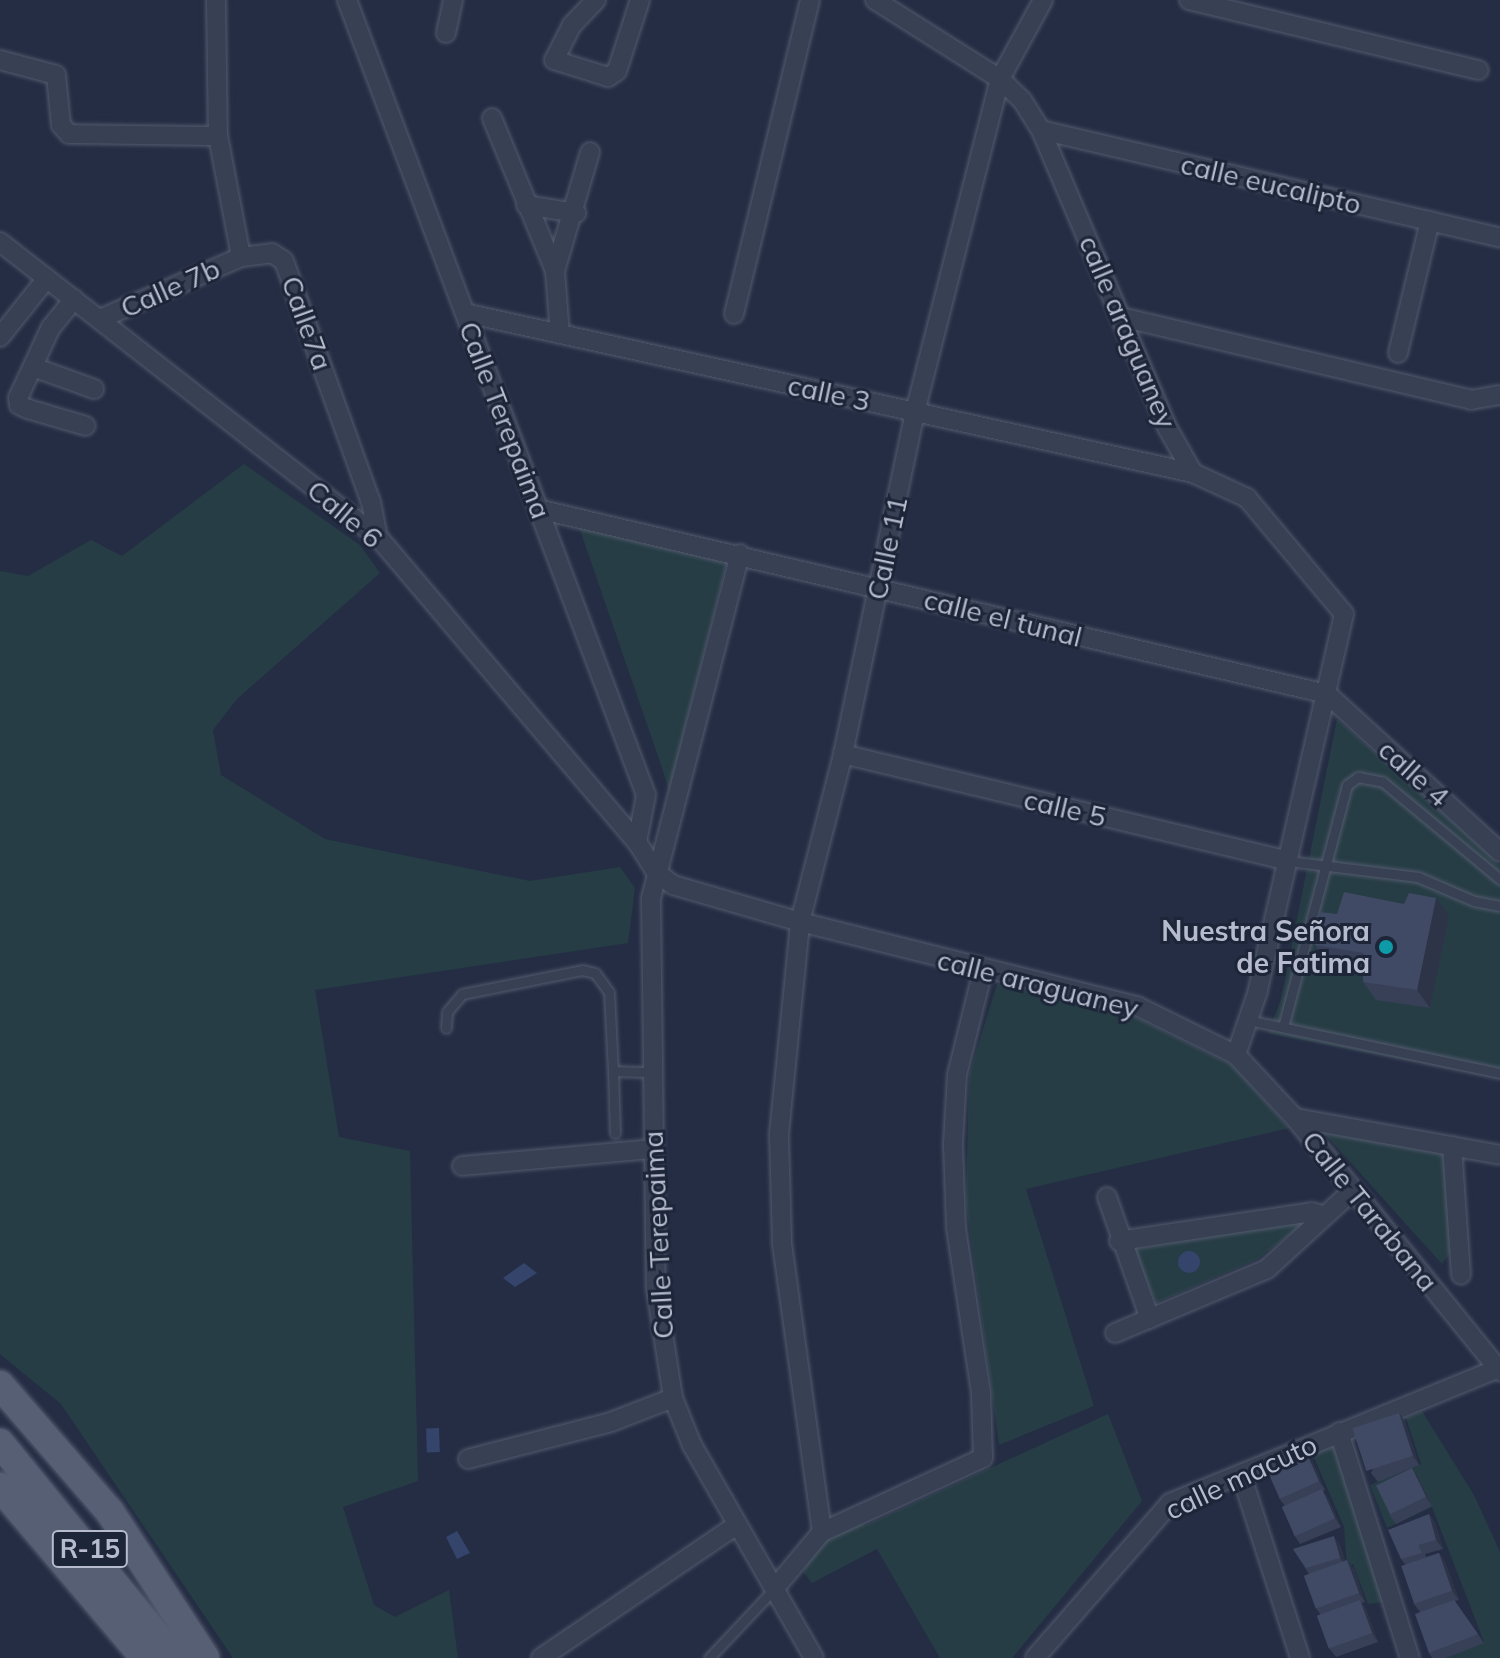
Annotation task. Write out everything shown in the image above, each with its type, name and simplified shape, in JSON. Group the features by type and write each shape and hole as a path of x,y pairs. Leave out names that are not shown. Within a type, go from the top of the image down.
{"main road":[{"path":"0,1385 110,1512 205,1658"},
{"name":"R-15","path":"0,1443 175,1658"},
{"name":"R-15","path":"0,1487 145,1658"}],"street":[{"path":"216,0 218,136 241,257"},
{"name":"Calle Terepaima","path":"347,0 646,795 637,842"},
{"path":"446,33 453,0"},
{"path":"596,0 572,25 554,60 608,77 617,71 640,0"},
{"path":"734,314 810,0"},
{"name":"calle araguaney","path":"875,0 1000,79 1041,130 1121,317 1193,473"},
{"name":"Calle 11","path":"800,922 843,754 915,412 1000,79 1043,0"},
{"path":"1189,0 1479,70"},
{"path":"0,60 56,75 61,125 69,134 218,136"},
{"path":"492,118 555,271 560,334"},
{"name":"calle eucalipto","path":"1041,130 1500,238"},
{"path":"555,271 576,213 590,152"},
{"path":"526,205 576,213"},
{"path":"1398,353 1430,221"},
{"name":"Calle 6","path":"2,248 47,278 378,537 637,842"},
{"name":"Calle7a","path":"241,257 272,253 284,261 371,502 378,537"},
{"name":"Calle 7b","path":"100,319 241,257"},
{"path":"0,337 47,278"},
{"path":"74,299 51,327 19,405 86,426"},
{"name":"calle 3","path":"465,313 1193,473"},
{"path":"1121,317 1471,400 1500,395"},
{"path":"33,367 94,389"},
{"path":"1193,473 1247,498 1344,614 1288,861 1248,1020 1236,1055"},
{"name":"calle el tunal","path":"538,509 1327,694"},
{"name":"Calle Terepaima","path":"740,554 655,871 651,1072 656,1289 673,1398 735,1526 775,1588 809,1655"},
{"name":"calle 4","path":"1327,694 1500,852"},
{"name":"calle 5","path":"843,754 1288,861"},
{"path":"637,842 655,871 673,885 800,922 779,1134 782,1243 822,1532"},
{"name":"calle araguaney","path":"800,922 1137,1006 1236,1055"},
{"path":"775,1588 822,1532 983,1458 981,1393 956,1227 953,1144 957,1075 983,970"},
{"name":"Calle Tarabana","path":"1236,1055 1295,1118 1500,1369"},
{"path":"1295,1118 1500,1155"},
{"path":"1452,1146 1461,1275"},
{"path":"462,1166 653,1149"},
{"path":"1115,1333 1267,1269 1322,1215 1352,1191"},
{"path":"1107,1197 1119,1241 1150,1319"},
{"path":"1119,1241 1312,1212 1322,1215"},
{"name":"calle macuto","path":"1040,1652 1159,1512 1339,1432 1500,1369"},
{"path":"468,1459 611,1422 673,1398"},
{"path":"1339,1432 1410,1658"},
{"path":"1241,1474 1300,1658"},
{"path":"541,1658 735,1526"},
{"path":"1040,1652 1060,1658"}],"lane":[{"path":"1283,1027 1347,785 1364,776 1383,782 1500,879"},
{"path":"1288,861 1325,868 1418,877 1474,901 1500,906"},
{"path":"446,1028 447,1012 462,994 582,970 595,973 609,992 615,1133"},
{"path":"1248,1020 1500,1073"},
{"path":"613,1071 651,1072"},
{"path":"709,1658 775,1588"}],"shaded area":[{"path":"244,464 360,545 380,573 237,699 213,730 221,775 325,839 530,881 620,867 635,888 628,943 315,990 339,1137 410,1151 418,1481 343,1507 374,1605 395,1617 449,1590 458,1658 233,1658 61,1404 0,1354 0,571 28,576 91,540 122,556"},
{"path":"579,527 727,561 669,791 662,768"},
{"path":"1337,719 1500,865 1500,1079 1268,1033 1281,999"},
{"path":"997,984 1135,1017 1233,1066 1289,1128 1026,1189 1094,1406 999,1445 966,1204 969,1075"},
{"path":"1323,1132 1445,1153 1450,1253 1442,1264"},
{"path":"1308,1220 1258,1259 1156,1303 1134,1249"},
{"path":"1422,1411 1474,1495 1500,1552 1500,1658 1446,1658 1484,1642 1432,1507 1387,1528 1370,1485 1421,1464 1406,1418"},
{"path":"1108,1414 1142,1501 1012,1658 940,1658 877,1549 812,1583 803,1572 824,1535 859,1519 864,1526"},
{"path":"1336,1443 1385,1602 1368,1604 1353,1564 1347,1567 1344,1527 1313,1455"}],"water":[{"path":"1189,1251 1197,1254 1200,1262 1197,1270 1189,1273 1181,1270 1178,1262 1181,1254"},
{"path":"524,1263 537,1273 515,1287 503,1278"},
{"path":"426,1428 439,1428 440,1452 427,1452"},
{"path":"457,1531 470,1553 457,1559 446,1537"}],"building":[{"name":"Nuestra Señora de Fatima","path":"1344,892 1404,904 1409,893 1436,898 1417,990 1363,982 1364,953 1315,945 1320,912 1337,914"},
{"path":"1399,1413 1413,1456 1366,1471 1352,1428"},
{"path":"1306,1452 1319,1481 1280,1499 1267,1469"},
{"path":"1412,1468 1426,1497 1390,1514 1376,1486"},
{"path":"1322,1489 1335,1518 1295,1536 1282,1507"},
{"path":"1429,1514 1436,1540 1418,1545 1422,1553 1401,1559 1388,1530"},
{"path":"1334,1536 1340,1558 1306,1568 1293,1549"},
{"path":"1439,1553 1452,1591 1414,1604 1401,1566"},
{"path":"1347,1560 1359,1593 1316,1609 1304,1576"},
{"path":"1360,1600 1372,1633 1329,1649 1317,1616"},
{"path":"1454,1600 1478,1634 1429,1653 1415,1614"}],"place":[{"name":"Nuestra Señora de Fatima","path":"1386,947"}]}
